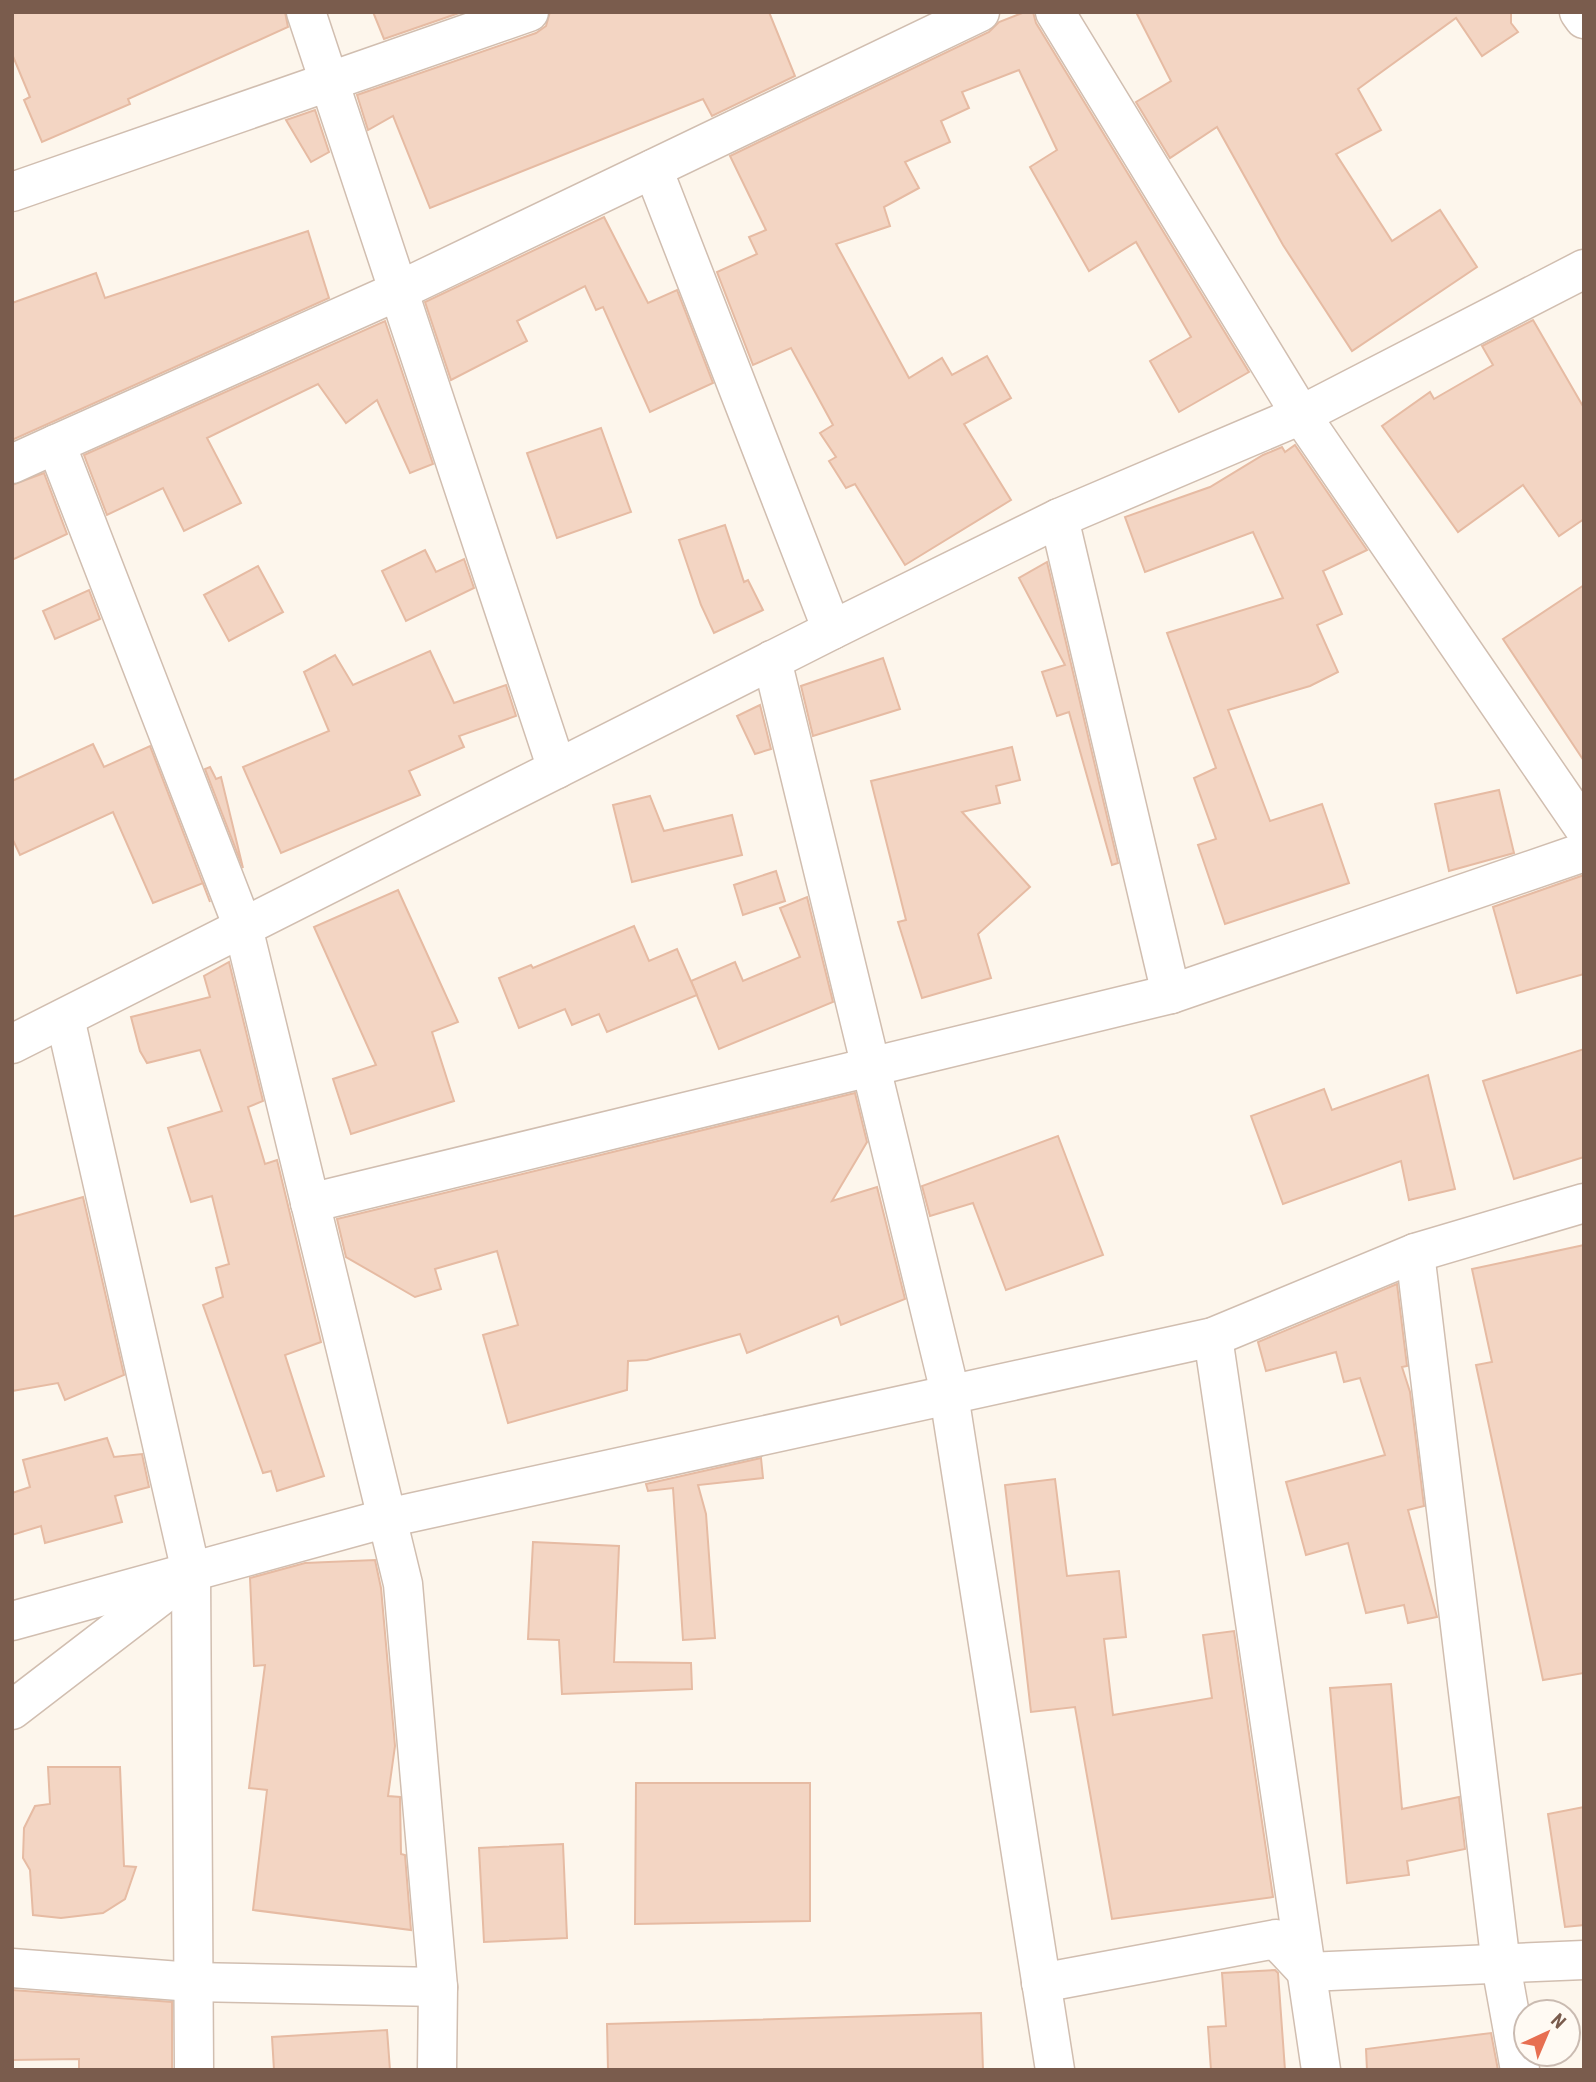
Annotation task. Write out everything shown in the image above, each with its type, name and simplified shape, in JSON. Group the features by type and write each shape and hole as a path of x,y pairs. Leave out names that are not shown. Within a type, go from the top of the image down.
{"street":[{"path":"306,12 556,769"},
{"path":"12,192 529,12"},
{"path":"12,464 398,291 980,12"},
{"path":"1055,12 1301,415 1584,828"},
{"path":"1579,12 1584,19"},
{"path":"653,169 832,630"},
{"path":"12,1045 832,630 1059,518 1301,415 1584,269"},
{"path":"56,444 243,927 403,1584 438,1987 437,2070"},
{"path":"1059,518 1171,994"},
{"path":"772,660 949,1395 1055,2070"},
{"path":"310,1202 1171,994 1584,852"},
{"path":"65,1018 191,1572 194,2070"},
{"path":"12,1621 387,1518 1213,1337 1415,1253 1584,1203"},
{"path":"1415,1253 1501,1965 1520,2070"},
{"path":"1213,1337 1321,2070"},
{"path":"12,1710 191,1572"},
{"path":"1041,1983 1276,1939 1307,1972 1584,1960"},
{"path":"12,1968 192,1982 438,1987"}],"building":[{"path":"12,12 285,12 288,27 128,99 130,104 42,142 24,100 30,97 12,54"},
{"path":"373,12 462,12 384,39"},
{"path":"550,12 769,12 795,76 712,116 703,99 430,208 393,116 368,130 357,95 536,33 546,26"},
{"path":"1025,12 1033,12 1036,23 1249,372 1179,412 1150,361 1191,337 1136,242 1089,271 1030,167 1057,150 1019,70 962,92 969,108 941,121 950,142 905,162 919,188 884,207 890,226 836,244 909,378 942,358 952,375 987,356 1011,398 964,424 1011,500 905,565 855,484 846,488 829,461 836,457 820,433 833,425 791,348 753,365 717,272 757,254 749,237 766,230 730,156 989,32 999,22"},
{"path":"1136,12 1511,12 1511,23 1518,32 1482,56 1456,18 1358,89 1381,130 1336,154 1392,241 1440,210 1477,267 1352,351 1283,245 1217,127 1170,158 1136,102 1171,81"},
{"path":"315,110 329,152 311,162 286,120"},
{"path":"604,217 648,303 677,290 713,383 650,412 603,307 596,310 585,286 517,321 527,341 451,380 425,302"},
{"path":"308,231 329,298 12,440 12,303 96,273 105,298"},
{"path":"1533,320 1584,408 1584,519 1559,536 1523,485 1458,532 1382,426 1430,392 1434,399 1493,365 1482,346"},
{"path":"385,321 433,464 410,473 377,400 346,423 318,384 207,438 241,503 184,531 163,488 107,515 84,455"},
{"path":"601,428 631,512 557,538 527,453"},
{"path":"1295,445 1367,550 1323,571 1342,614 1317,625 1338,672 1310,686 1228,710 1270,821 1322,804 1349,883 1225,924 1198,845 1216,839 1194,778 1216,768 1167,633 1283,598 1253,532 1145,572 1125,517 1210,487 1263,455 1282,447 1285,452"},
{"path":"44,473 67,534 12,560 12,485"},
{"path":"725,525 744,582 748,580 763,610 714,633 701,605 679,540"},
{"path":"425,550 436,572 464,559 474,588 406,621 382,571"},
{"path":"1047,562 1118,863 1112,865 1069,712 1057,716 1042,672 1065,665 1019,578"},
{"path":"258,566 283,612 229,641 204,595"},
{"path":"1584,585 1584,761 1503,639"},
{"path":"89,590 100,619 55,639 43,611"},
{"path":"430,651 454,703 506,685 516,716 459,736 464,747 409,771 420,795 281,853 243,767 329,731 304,672 335,655 353,685"},
{"path":"883,658 900,709 813,736 801,686"},
{"path":"760,705 771,749 755,754 737,716"},
{"path":"93,744 104,767 150,746 203,883 153,903 113,812 20,855 12,838 12,781"},
{"path":"1012,747 1020,780 996,786 1000,803 962,812 1030,887 978,934 991,978 922,998 898,922 906,920 871,781"},
{"path":"210,767 216,779 221,777 243,868 205,769"},
{"path":"1499,790 1514,853 1449,871 1435,804"},
{"path":"650,796 664,831 732,815 742,855 632,882 613,805"},
{"path":"776,871 785,901 743,915 734,885"},
{"path":"1584,875 1584,974 1517,993 1493,907"},
{"path":"398,890 458,1022 432,1032 454,1101 351,1134 333,1079 376,1065 314,927"},
{"path":"807,897 833,1002 719,1049 691,981 735,962 743,981 800,957 780,908"},
{"path":"634,926 649,961 677,949 697,995 607,1032 599,1014 572,1025 565,1009 519,1028 499,978 531,965 533,968"},
{"path":"229,962 263,1101 248,1107 265,1164 277,1160 321,1342 285,1355 324,1476 277,1491 271,1471 263,1473 203,1305 223,1297 216,1268 229,1264 212,1196 191,1202 168,1128 222,1111 200,1050 147,1063 140,1051 131,1017 210,997 204,976"},
{"path":"1584,1049 1584,1157 1514,1179 1483,1081"},
{"path":"1428,1075 1455,1189 1409,1200 1401,1161 1283,1204 1251,1116 1324,1089 1332,1110"},
{"path":"855,1093 867,1142 832,1201 877,1187 905,1299 841,1325 838,1316 747,1353 740,1334 647,1360 628,1361 627,1390 508,1423 483,1335 518,1325 497,1251 435,1269 441,1289 415,1297 346,1257 337,1219"},
{"path":"1058,1136 1103,1255 1006,1290 973,1203 930,1216 922,1186"},
{"path":"83,1197 124,1375 65,1400 58,1383 12,1391 12,1217"},
{"path":"1584,1245 1584,1673 1543,1680 1476,1365 1492,1362 1472,1269"},
{"path":"1397,1284 1407,1366 1402,1367 1410,1392 1424,1506 1408,1510 1437,1617 1408,1623 1404,1605 1366,1613 1348,1543 1306,1555 1286,1482 1385,1455 1360,1378 1344,1382 1336,1352 1266,1371 1258,1342"},
{"path":"107,1438 114,1457 142,1454 149,1487 115,1496 122,1522 45,1543 41,1526 12,1535 12,1493 30,1487 23,1460"},
{"path":"761,1458 763,1478 698,1485 706,1514 715,1638 683,1640 673,1488 648,1491 646,1484"},
{"path":"1055,1479 1067,1576 1119,1571 1126,1637 1104,1639 1113,1715 1212,1698 1203,1635 1234,1631 1273,1897 1112,1919 1075,1707 1031,1712 1005,1485"},
{"path":"533,1542 619,1546 614,1662 691,1663 692,1689 562,1694 559,1640 528,1639"},
{"path":"375,1560 381,1588 395,1746 388,1796 400,1797 401,1854 405,1855 411,1930 253,1910 267,1790 249,1788 265,1665 254,1666 250,1578 305,1563"},
{"path":"1391,1684 1402,1809 1459,1797 1465,1849 1407,1861 1409,1875 1347,1883 1330,1688"},
{"path":"48,1767 120,1767 124,1866 136,1867 125,1899 103,1913 61,1918 33,1915 30,1870 23,1858 24,1828 35,1806 50,1804"},
{"path":"636,1783 810,1783 810,1921 635,1924"},
{"path":"1584,1807 1584,1925 1565,1927 1548,1814"},
{"path":"563,1844 567,1938 484,1942 479,1848"},
{"path":"1275,1970 1278,1973 1285,2070 1211,2070 1208,2027 1226,2026 1222,1973"},
{"path":"12,1990 172,2002 172,2070 79,2070 79,2059 12,2060"},
{"path":"981,2013 983,2070 608,2070 607,2024"},
{"path":"387,2030 390,2070 274,2070 272,2037"},
{"path":"1491,2033 1498,2070 1367,2070 1366,2049"}]}
